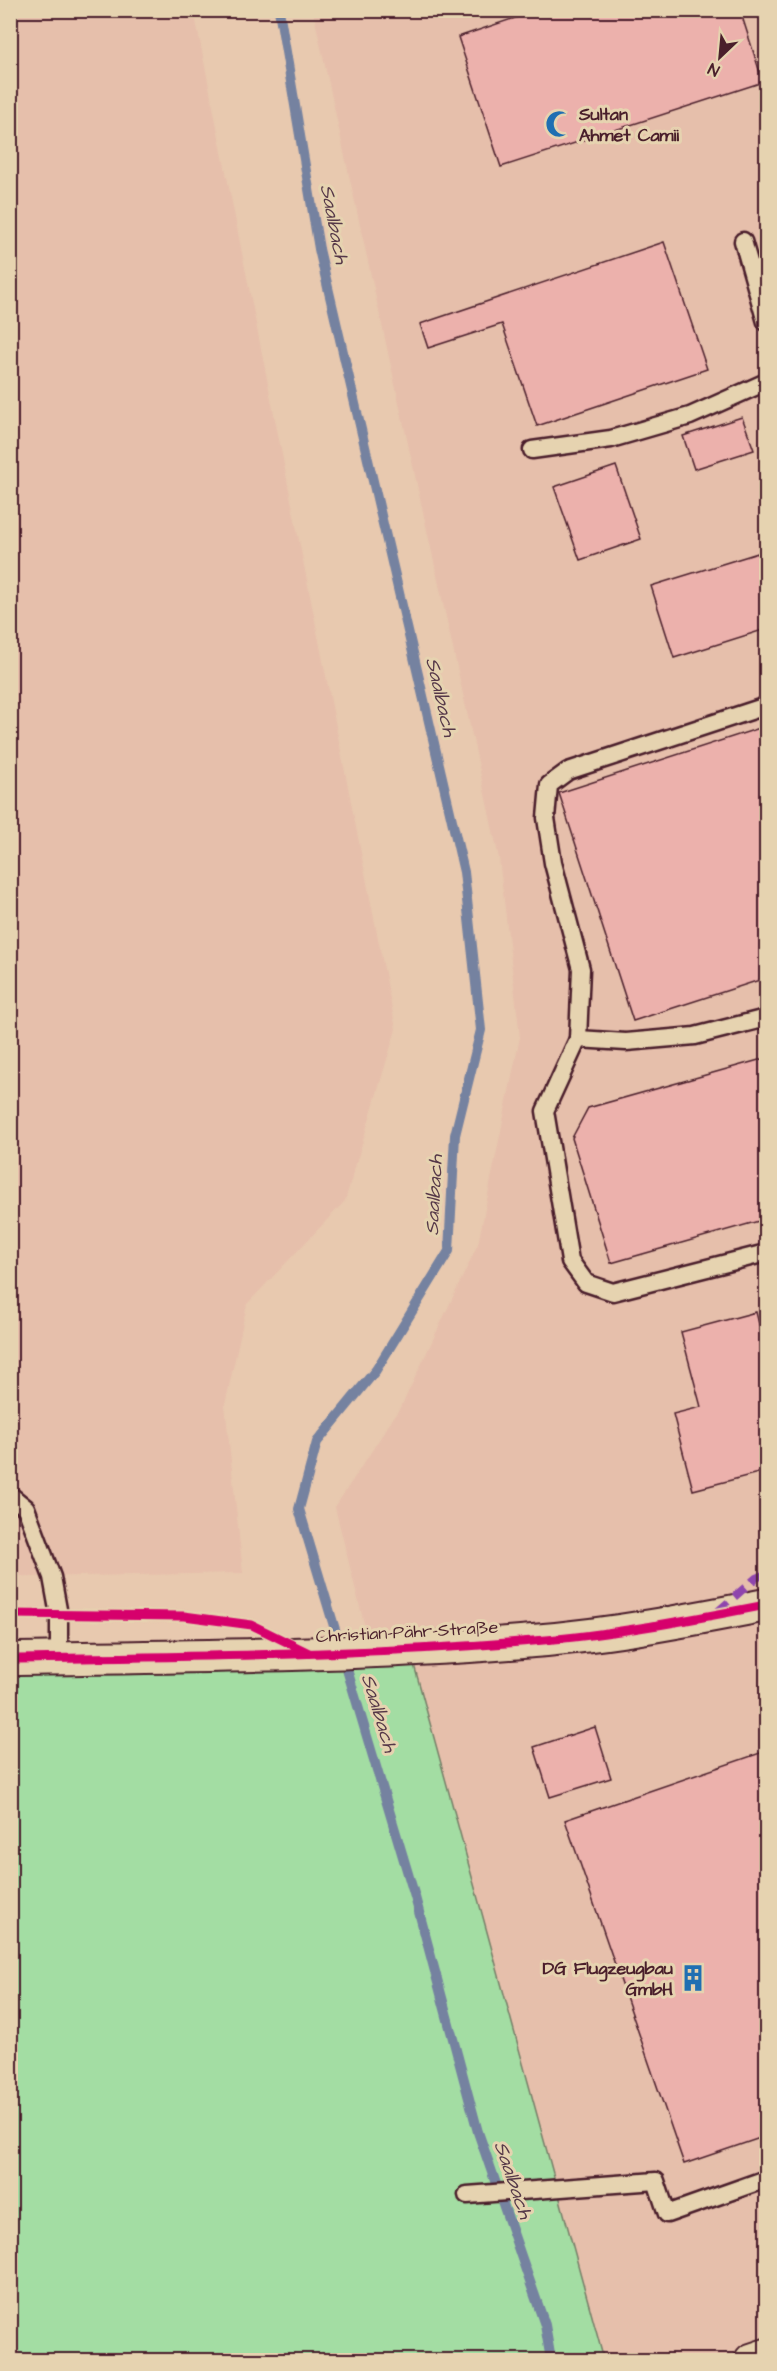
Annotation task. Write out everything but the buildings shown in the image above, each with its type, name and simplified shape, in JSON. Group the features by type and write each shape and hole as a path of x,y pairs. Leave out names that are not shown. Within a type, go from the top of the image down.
{"street":[{"name":"Christian-Pähr-Straße","path":"10,1659 312,1654 535,1641 634,1629 766,1605"},
{"path":"751,2361 766,2355"}],"lane":[{"path":"743,241 766,322"},
{"path":"532,450 611,439 690,416 766,382"},
{"path":"766,706 568,771 549,785 546,818 554,863 581,969 578,1039 545,1111 570,1261 586,1282 613,1292 766,1252"},
{"path":"578,1039 626,1042 695,1036 766,1018"},
{"path":"10,1496 26,1508 52,1577 59,1615 59,1658"},
{"path":"467,2194 656,2181 667,2214 766,2180"}],"shaded area":[{"path":"11,11 194,11 396,1029 345,1201 247,1304 225,1405 243,1573 28,1577 11,1574"},
{"path":"313,11 766,11 766,2360 604,2360 410,1650 371,1651 335,1507 403,1403 478,1244 520,1037 499,858"}],"green space":[{"path":"410,1650 604,2360 11,2360 10,1660"}],"waterway":[{"name":"Saalbach","path":"279,10 319,249 464,872 481,1030 455,1135 449,1251 376,1370 317,1442 299,1509 415,1897 478,2132 545,2325 551,2360"}],"marked path":[{"path":"717,1612 756,1578 766,1574"}],"cycle path":[{"path":"10,1659 272,1654 468,1646 621,1631 766,1605"},
{"path":"10,1614 184,1616 252,1625 309,1653"}],"place":[{"name":"Sultan Ahmet Camii","path":"559,124"},
{"name":"DG Flugzeugbau GmbH","path":"693,1978"}]}
